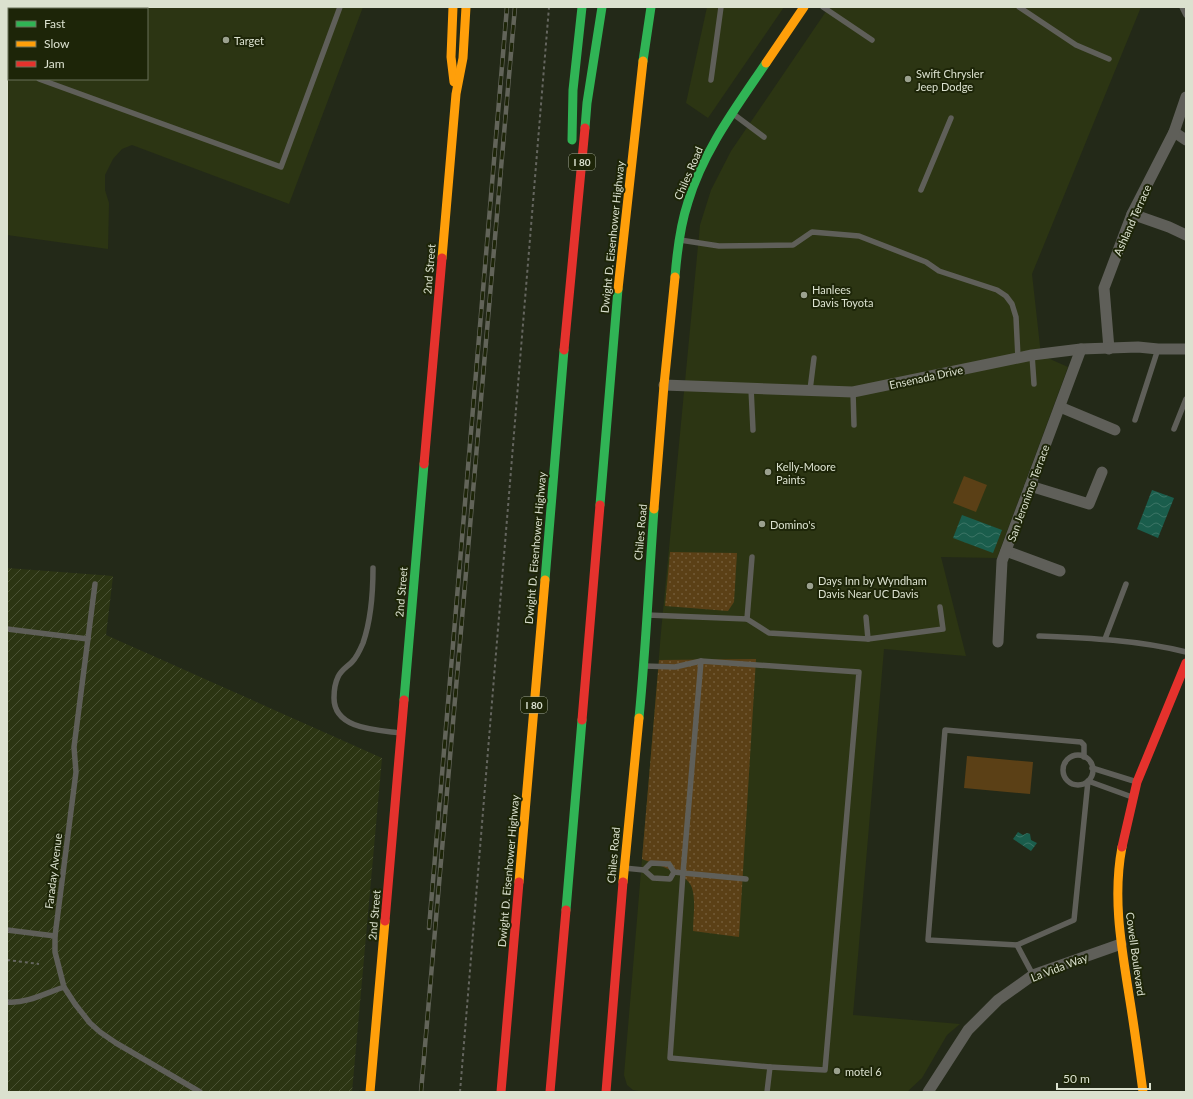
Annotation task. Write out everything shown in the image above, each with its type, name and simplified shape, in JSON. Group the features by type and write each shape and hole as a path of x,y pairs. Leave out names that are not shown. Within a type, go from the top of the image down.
{"main road":[{"name":"2nd Street","path":"453,7 451,57 456,94"},
{"name":"2nd Street","path":"370,1092 456,94 463,58 466,7"},
{"path":"572,145 573,90 582,7"},
{"name":"Dwight D. Eisenhower Highway","path":"501,1092 567,318 587,103 602,7"},
{"name":"Dwight D. Eisenhower Highway","path":"550,1092 622,248 644,51 651,7"},
{"name":"Chiles Road","path":"606,1092 624,868 644,666 646,615 664,385 674,273 679,240 688,202 711,149 732,113 804,7"},
{"path":"644,51 659,14"},
{"path":"567,318 572,208 572,169"},
{"name":"Cowell Boulevard","path":"1143,1092 1117,909 1120,857 1137,782 1186,663"}],"street":[{"name":"Ashland Terrace","path":"1109,349 1104,288 1132,214 1174,132 1186,97"},
{"path":"1174,132 1186,140"},
{"path":"1132,214 1169,227 1186,235"},
{"name":"Ensenada Drive","path":"664,385 853,392 1032,355 1081,349 1138,347 1186,349"},
{"name":"San Jeronimo Terrace","path":"998,642 1002,561 1081,349"},
{"path":"1060,407 1115,430"},
{"path":"1030,486 1089,504 1102,472"},
{"path":"1006,551 1060,571"},
{"name":"La Vida Way","path":"928,1092 968,1030 998,1000 1033,975 1121,944"}],"lane":[{"path":"43,80 281,167 340,7"},
{"path":"711,80 721,7"},
{"path":"823,7 872,40"},
{"path":"1019,7 1076,45 1108,59"},
{"path":"1182,7 1186,15"},
{"path":"732,113 764,137"},
{"path":"921,190 951,118"},
{"path":"679,240 719,246 793,245 812,232 859,236 926,262 939,271 997,290 1006,296 1012,304 1016,317 1018,358"},
{"path":"1135,420 1158,349"},
{"path":"1032,355 1034,384"},
{"path":"810,390 814,358"},
{"path":"751,388 753,430"},
{"path":"853,392 854,425"},
{"path":"1174,430 1186,399"},
{"path":"747,619 752,557"},
{"path":"373,568 372,596 367,630 356,657 337,678 334,692 334,702 343,718 351,724 401,733"},
{"name":"Faraday Avenue","path":"95,584 74,747 76,772 55,936 55,952 64,987 90,1023 116,1043 200,1092"},
{"path":"1105,639 1126,584"},
{"path":"646,615 747,619 769,633 868,639 943,629 940,607"},
{"path":"866,617 868,639"},
{"path":"7,629 88,639"},
{"path":"1039,636 1105,639 1162,646 1186,652"},
{"path":"644,666 675,667 701,661 859,672 825,1070 770,1067 670,1058 683,873 701,661"},
{"path":"1084,757 1084,746 1081,742 945,730 928,940 1017,945 1074,920 1088,781 1091,778 1092,768 1091,763 1084,757 1074,756 1066,761 1063,770 1064,775 1070,783 1079,785 1088,781 1133,797"},
{"path":"1092,768 1137,782"},
{"path":"644,870 651,863 669,864 674,872"},
{"path":"624,868 644,870 653,878 670,879 674,872"},
{"path":"674,872 746,879"},
{"path":"7,930 55,936"},
{"path":"1017,945 1033,975"},
{"path":"7,1002 24,1000 64,987"},
{"path":"767,1092 770,1067"}],"path":[{"path":"460,1092 549,7"},
{"path":"7,960 39,964"}],"shaded area":[{"path":"7,7 363,7 289,204 132,145 122,149 113,159 105,175 105,190 109,203 108,249 7,235"},
{"path":"707,7 784,7 708,118 686,103"},
{"path":"829,7 1141,7 1032,274 1041,355 1068,367 997,558 941,557 966,656 884,649 853,1015 960,1024 947,1035 922,1078 907,1092 646,1092 633,1090 627,1085 624,1075 661,632 700,225 711,190 731,151"},
{"path":"964,476 987,485 976,512 953,503"},
{"path":"670,552 737,553 734,602 728,611 665,606"},
{"path":"7,568 113,576 106,635 382,758 352,1092 7,1092"},
{"path":"756,659 739,937 693,931 694,898 692,888 689,883 678,874 642,859 659,660"},
{"path":"967,756 1033,762 1030,794 964,788"}],"water":[{"path":"1152,490 1174,498 1158,538 1137,529"},
{"path":"962,515 1002,530 993,553 953,538"},
{"path":"1018,832 1023,835 1027,833 1030,834 1031,840 1037,843 1031,851 1013,839"}],"railway":[{"path":"429,928 507,7"},
{"path":"421,1092 515,7"}],"traffic: fast":[{"path":"572,140 573,90 582,7"},
{"path":"585,128 587,103 602,7"},
{"path":"643,61 651,7"},
{"path":"675,277 681,230 685,211 694,183 702,165 722,130 766,63"},
{"path":"600,505 618,289"},
{"path":"545,580 564,350"},
{"path":"404,700 424,464"},
{"path":"639,718 646,639 654,509"},
{"path":"566,910 582,720"}],"traffic: slow":[{"path":"453,7 451,57 454,82"},
{"path":"442,258 456,94 463,58 466,7"},
{"path":"766,63 804,7"},
{"path":"618,289 643,61"},
{"path":"654,509 664,385 675,277"},
{"path":"519,882 545,580"},
{"path":"623,882 639,718"},
{"path":"1122,847 1118,886 1119,924 1143,1092"},
{"path":"370,1092 385,921"}],"traffic: jam":[{"path":"564,350 585,128"},
{"path":"424,464 442,258"},
{"path":"582,720 600,505"},
{"path":"1122,847 1137,782 1186,663"},
{"path":"385,921 404,700"},
{"path":"501,1092 519,882"},
{"path":"606,1092 623,882"},
{"path":"550,1092 566,910"}],"place":[{"name":"Target","path":"226,40"},
{"name":"Swift Chrysler Jeep Dodge","path":"908,79"},
{"name":"Hanlees Davis Toyota","path":"804,295"},
{"name":"Kelly-Moore Paints","path":"768,472"},
{"name":"Domino's","path":"762,524"},
{"name":"Days Inn by Wyndham Davis Near UC Davis","path":"810,586"},
{"name":"motel 6","path":"837,1071"}]}
